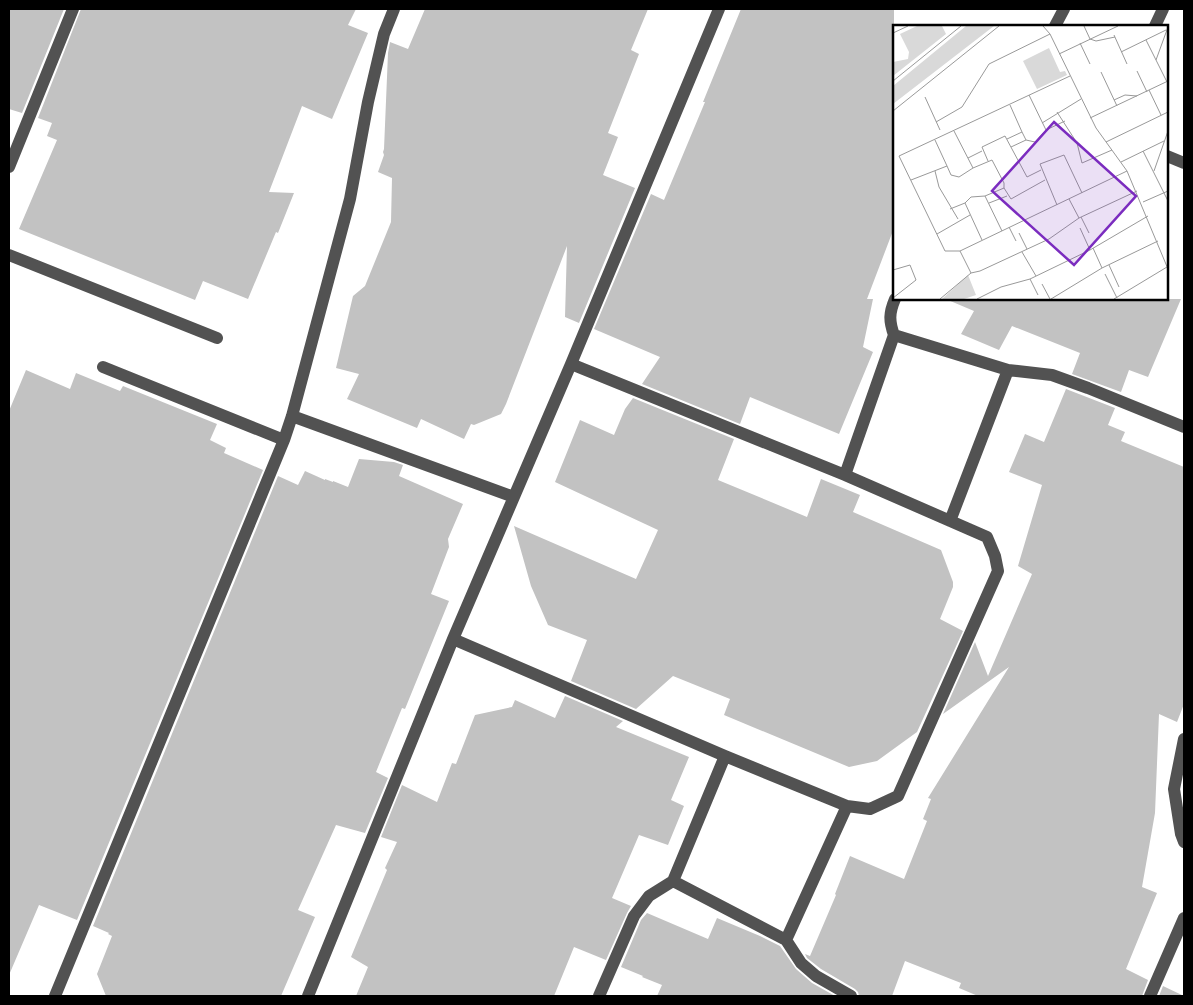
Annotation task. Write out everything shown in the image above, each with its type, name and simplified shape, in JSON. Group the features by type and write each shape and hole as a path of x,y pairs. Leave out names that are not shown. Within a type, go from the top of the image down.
{"street":[{"path":"9,167 74,9"},
{"path":"55,996 284,440 350,199 368,102 384,34 394,9"},
{"path":"308,996 453,639 719,9"},
{"path":"1056,25 1064,9"},
{"path":"1156,25 1164,9"},
{"path":"1168,156 1184,163"},
{"path":"9,255 218,338"},
{"path":"845,475 894,335 890,322 895,300"},
{"path":"894,335 1008,370 1052,375 1184,427"},
{"path":"453,639 725,756 847,806 870,809 898,796 998,571 995,556 987,537 845,475 570,364"},
{"path":"102,367 284,440"},
{"path":"950,521 1008,370"},
{"path":"292,416 514,497"},
{"path":"1184,739 1174,788 1184,842"},
{"path":"599,996 634,916 649,896 673,881 725,756"},
{"path":"786,940 847,806"},
{"path":"673,881 786,940 801,963 816,976 851,996"},
{"path":"1150,996 1184,918"}],"building":[{"path":"9,9 64,9 22,113 9,109"},
{"path":"81,9 356,9 348,25 368,33 332,119 302,106 269,192 294,193 248,299 203,281 195,300 19,229 57,140 47,136 52,123 38,118"},
{"path":"425,9 648,9 631,50 639,54 608,133 618,137 603,175 635,188 579,323 565,317 567,246 501,414 474,425 471,424 464,439 421,419 417,428 347,399 359,374 336,368 353,296 365,286 391,222 392,178 378,172 384,155 390,42 408,49"},
{"path":"741,9 894,9 893,231 867,299 873,299 863,347 873,352 839,434 750,397 740,424 642,384 660,357 594,329 651,194 664,200 705,102 703,102"},
{"path":"1181,299 1148,377 1129,370 1121,392 1072,374 1080,353 1012,326 999,350 961,334 974,311 948,300"},
{"path":"26,370 70,389 76,373 120,391 123,386 217,424 210,440 226,448 224,453 263,470 77,920 39,905 9,975 9,411"},
{"path":"1066,389 1115,408 1108,425 1125,432 1121,441 1184,467 1184,704 1177,722 1159,714 1155,813 1142,887 1157,893 1126,969 1148,980 1142,996 978,996 959,988 961,983 905,961 892,996 859,996 855,989 821,969 807,958 805,954 810,956 850,856 904,879 927,821 923,819 931,799 928,798 1009,667 943,714 975,642 988,676 1032,574 1018,566 1042,485 1009,472 1025,434 1044,442"},
{"path":"633,398 734,439 718,480 807,517 821,479 860,495 853,512 941,550 953,582 953,587 940,619 963,631 917,732 877,761 849,767 724,715 730,699 673,676 636,709 571,681 587,640 548,625 531,586 514,526 636,579 658,530 555,482 580,420 614,435 625,409"},
{"path":"359,459 394,462 403,465 399,476 463,504 448,539 449,547 431,594 449,601 405,709 402,708 376,772 388,778 365,833 336,825 298,910 315,917 281,996 106,996 97,974 112,936 93,926 278,476 298,485 305,471 348,487"},
{"path":"565,696 623,721 616,727 689,757 671,800 684,806 668,845 639,835 612,898 631,906 606,960 574,947 554,996 356,996 368,967 351,957 397,842 381,837 402,785 437,802 452,763 456,764 475,715 512,707 515,700 555,718"},
{"path":"647,913 708,939 717,918 760,936 780,946 796,969 812,983 835,996 657,996 662,985 621,967 641,920"},
{"path":"1163,986 1184,996 1159,996"}]}
